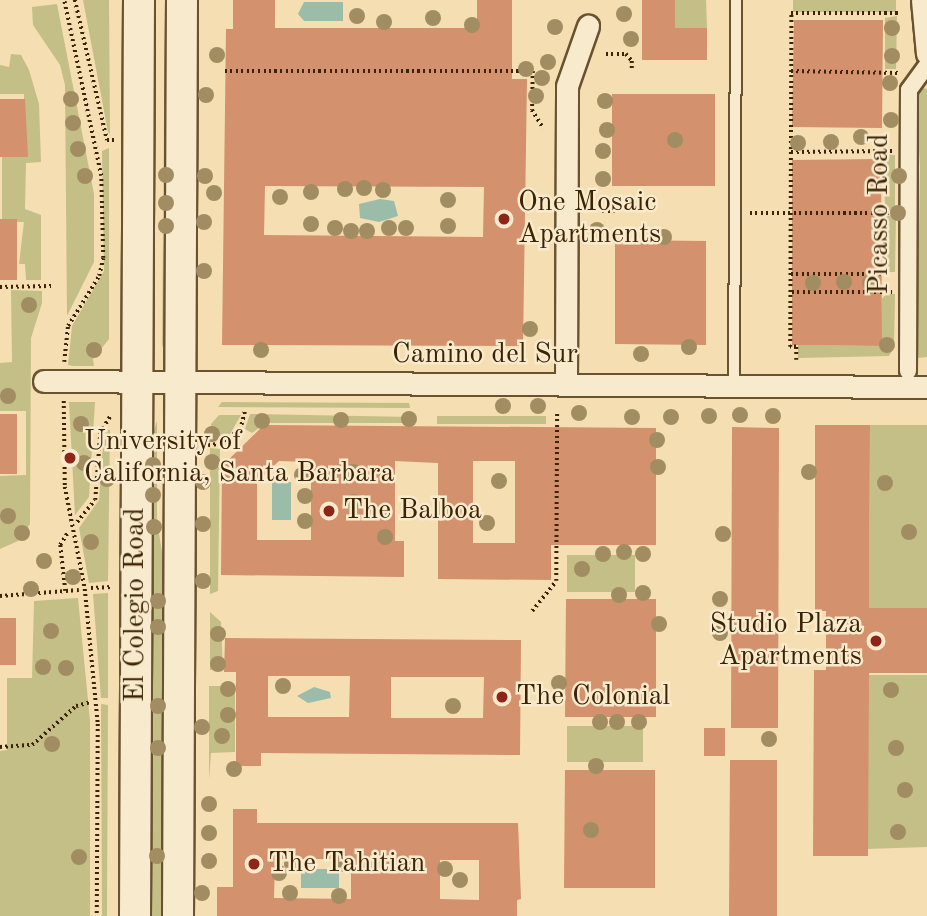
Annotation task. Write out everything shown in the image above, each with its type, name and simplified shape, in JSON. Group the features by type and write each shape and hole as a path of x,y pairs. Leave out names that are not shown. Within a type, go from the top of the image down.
{"main road":[{"name":"El Colegio Road","path":"135,916 139,0"},
{"name":"El Colegio Road","path":"178,916 182,0"}],"street":[{"path":"922,0 927,54"},
{"path":"566,383 567,86 588,26"},
{"name":"Picasso Road","path":"908,371 909,89 927,65"},
{"name":"Camino del Sur","path":"44,381 927,387"}],"lane":[{"path":"734,384 736,0"}],"path":[{"path":"64,0 101,176 103,258 99,276 68,326 64,362"},
{"path":"75,0 107,139 117,140"},
{"path":"796,360 796,347 790,347 791,13 900,13"},
{"path":"607,54 626,54 632,61 632,71"},
{"path":"225,71 533,71 532,110 557,153 566,155"},
{"path":"791,71 899,73"},
{"path":"791,152 899,151"},
{"path":"602,211 617,211"},
{"path":"735,213 898,213"},
{"path":"791,274 898,274"},
{"path":"0,287 51,286"},
{"path":"791,292 898,292"},
{"path":"64,402 65,487 85,589 98,724 97,916"},
{"path":"208,445 219,444 240,430 246,410"},
{"path":"532,611 556,581 557,411"},
{"path":"77,522 95,500 100,433 111,415"},
{"path":"65,591 60,545 68,532"},
{"path":"91,588 114,586"},
{"path":"0,596 79,590"},
{"path":"0,747 33,745 76,706 91,702"}],"shaded area":[{"path":"83,0 109,0 110,134 108,132"},
{"path":"675,0 706,0 707,28 675,28"},
{"path":"793,0 896,0 896,12 793,12"},
{"path":"304,2 343,2 343,21 304,21 298,14"},
{"path":"57,4 94,194 94,262 67,316 65,85 60,65 33,25 32,7"},
{"path":"897,16 896,69 885,69 885,18"},
{"path":"11,54 21,55 29,70 39,104 41,162 26,163 25,209 41,215 41,280 26,280 25,264 19,264 24,222 2,222 2,154 24,154 24,94 0,94 0,65 9,67"},
{"path":"920,87 927,89 927,357 917,358 920,166 916,98"},
{"path":"164,118 170,142 167,329 162,348"},
{"path":"109,148 109,339 93,359 94,366 73,366 68,365 72,326 104,271 102,151"},
{"path":"884,155 895,155 895,211 885,211"},
{"path":"380,199 394,201 398,216 379,222 360,218 359,204"},
{"path":"896,215 895,272 885,272 884,216"},
{"path":"11,290 42,291 42,303 31,338 30,524 18,541 0,549 0,476 26,475 26,411 0,411 0,363 12,362"},
{"path":"886,294 895,294 894,347 889,356 798,358 798,345 881,346 882,299"},
{"path":"69,402 95,402 89,497 75,515"},
{"path":"222,402 409,403 410,408 218,407"},
{"path":"250,414 412,417 412,423 266,423 252,433 245,429"},
{"path":"219,415 241,415 230,434 211,441 211,424"},
{"path":"437,416 546,416 546,424 437,424"},
{"path":"157,421 157,521 165,571 167,916 146,916 152,436"},
{"path":"870,425 927,425 927,608 869,608"},
{"path":"104,430 110,430 108,581 89,583 79,528 99,500"},
{"path":"210,448 220,449 218,591 210,594"},
{"path":"272,482 291,482 291,520 272,520"},
{"path":"567,555 635,555 635,592 567,592"},
{"path":"108,593 108,698 101,698 93,594"},
{"path":"78,598 90,721 90,916 0,916 0,751 7,750 7,678 32,678 34,601"},
{"path":"210,612 221,622 223,670 210,670"},
{"path":"867,675 927,675 927,847 866,849"},
{"path":"209,686 235,686 235,752 211,753 209,780"},
{"path":"314,687 330,692 331,698 308,703 297,696"},
{"path":"101,704 108,705 107,916 102,916"},
{"path":"567,726 643,726 643,762 567,762"},
{"path":"301,869 339,869 339,888 301,888"}],"building":[{"name":"One Mosaic Apartments","path":"233,0 275,0 275,28 477,28 477,0 512,0 512,79 527,79 523,346 222,345 226,29 233,29","holes":["265,186 484,187 483,237 264,235"]},
{"path":"642,0 675,0 675,28 707,28 707,60 642,60"},
{"path":"794,20 883,20 882,128 792,127"},
{"path":"612,94 715,94 715,186 612,186"},
{"path":"0,99 25,99 28,157 0,157"},
{"path":"881,159 882,346 792,345 792,160"},
{"path":"0,219 17,219 17,280 0,280"},
{"path":"615,240 706,241 706,345 615,344"},
{"path":"0,414 17,414 17,474 0,474"},
{"path":"264,425 656,428 656,545 551,545 551,580 438,579 438,463 395,461 395,541 404,541 404,577 221,575 222,466","holes":["279,461 311,462 311,540 257,540 257,482","473,461 515,461 515,543 473,543"]},
{"name":"Studio Plaza Apartments","path":"815,425 870,425 869,608 927,608 927,673 869,673 868,856 813,856 814,670 826,670 826,611 815,611"},
{"path":"732,427 779,428 778,728 731,728"},
{"path":"566,599 656,599 656,717 565,717"},
{"path":"0,618 16,618 16,665 0,665"},
{"name":"The Colonial","path":"225,638 521,640 520,755 261,753 261,766 236,766 236,672 224,672","holes":["268,676 350,676 349,717 268,717","391,677 484,677 483,718 391,718"]},
{"path":"704,728 725,728 725,756 704,756"},
{"path":"730,760 777,760 777,916 729,916"},
{"path":"565,770 655,770 655,888 564,888"},
{"name":"The Tahitian","path":"233,809 257,809 257,823 518,823 521,899 517,900 517,916 217,916 217,887 233,887","holes":["275,859 351,859 351,899 274,898","440,860 479,860 479,900 440,899"]}],"place":[{"name":"One Mosaic Apartments","path":"504,219"},
{"name":"University of California, Santa Barbara","path":"70,458"},
{"name":"The Balboa","path":"329,511"},
{"name":"Studio Plaza Apartments","path":"876,641"},
{"name":"The Colonial","path":"502,697"},
{"name":"The Tahitian","path":"254,864"}]}
